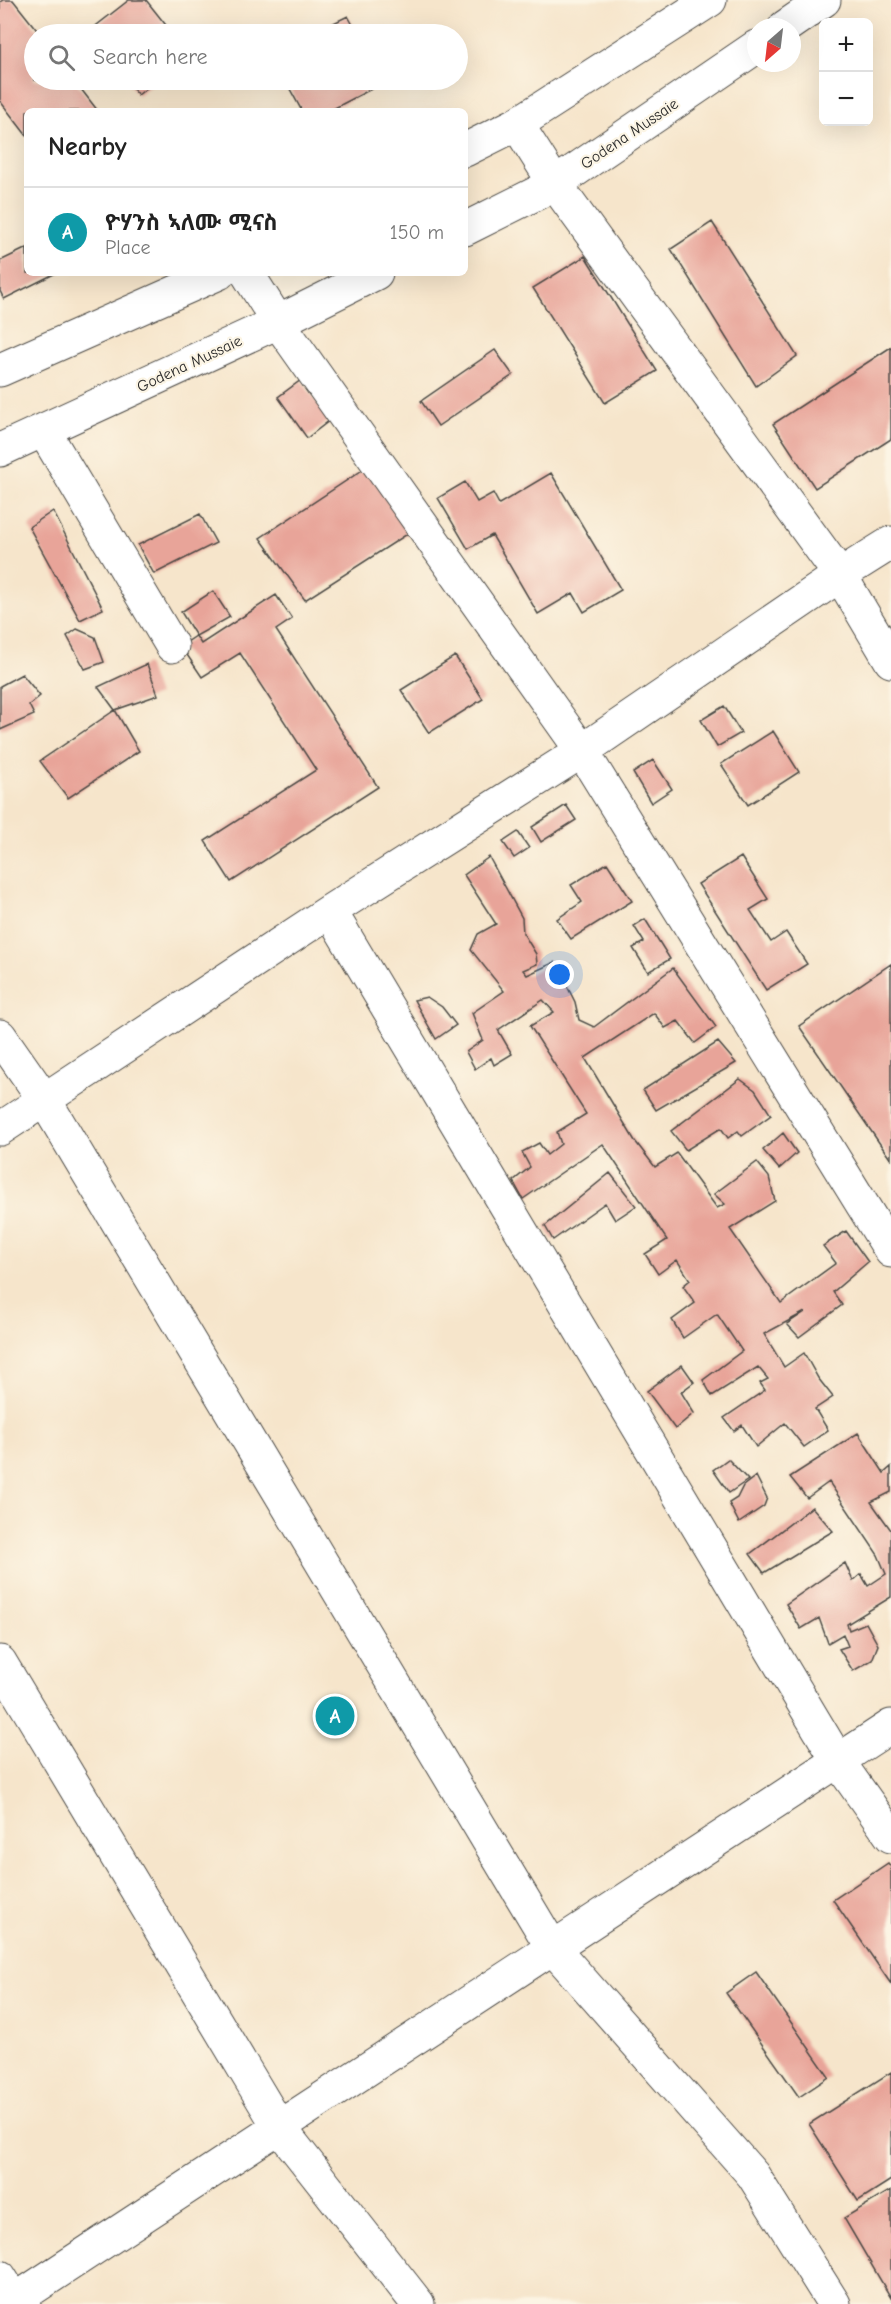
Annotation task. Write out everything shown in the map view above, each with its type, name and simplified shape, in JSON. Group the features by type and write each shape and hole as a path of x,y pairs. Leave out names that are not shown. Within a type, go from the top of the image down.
{"street":[{"path":"468,148 517,124 710,0"},
{"path":"798,18 824,0"},
{"name":"Godena Mussaie","path":"468,228 555,184 747,52"},
{"path":"517,124 555,184 840,575 891,660"},
{"path":"0,370 212,276"},
{"path":"249,276 278,322 582,751 891,1251"},
{"name":"Godena Mussaie","path":"0,450 278,322 370,276"},
{"path":"44,431 172,646"},
{"path":"0,1129 330,911 582,751 840,575 891,543"},
{"path":"330,911 838,1761 891,1836"},
{"path":"0,1036 44,1100 552,1947 753,2175 834,2304"},
{"path":"0,1662 279,2127 418,2304"},
{"path":"10,2296 279,2127 891,1726"}],"building":[{"path":"13,0 32,24 24,24 24,90 82,90 96,108 24,108 24,132 0,101 0,2"},
{"path":"129,0 146,0 165,24 98,24"},
{"path":"348,16 352,24 332,24"},
{"path":"134,90 144,90 138,95"},
{"path":"290,90 370,90 335,108 300,108"},
{"path":"712,222 797,356 756,386 671,249"},
{"path":"24,249 24,276 50,276 4,299 0,291 0,261"},
{"path":"585,256 657,371 605,403 533,288"},
{"path":"891,347 891,439 815,488 773,424"},
{"path":"495,350 513,375 438,426 421,401"},
{"path":"301,380 330,420 307,438 278,397"},
{"path":"367,467 409,533 305,600 260,538"},
{"path":"551,473 621,590 584,612 573,593 538,614 492,535 468,549 438,498 465,482 477,502 493,493 499,504"},
{"path":"53,511 103,609 80,620 29,527"},
{"path":"200,514 216,543 154,574 138,545"},
{"path":"213,591 230,617 196,636 181,612"},
{"path":"276,595 292,619 276,630 378,787 231,882 205,841 316,770 240,653 202,677 181,646 196,636 201,644"},
{"path":"77,629 95,637 104,662 85,669 67,636"},
{"path":"455,656 483,699 429,733 401,690"},
{"path":"147,664 158,695 115,710 98,687"},
{"path":"22,674 40,696 29,705 34,715 0,730 0,686"},
{"path":"724,706 741,733 717,747 701,720"},
{"path":"115,710 139,751 68,798 40,761"},
{"path":"773,731 799,772 748,805 721,764"},
{"path":"653,760 672,789 651,803 633,773"},
{"path":"566,805 576,820 541,842 532,827"},
{"path":"518,832 529,848 514,858 503,842"},
{"path":"489,857 522,918 523,933 536,954 537,964 523,970 527,975 555,962 575,1002 579,1020 594,1027 673,968 716,1027 695,1043 678,1021 665,1028 654,1013 585,1058 635,1141 655,1167 677,1153 717,1208 725,1204 714,1194 757,1162 769,1177 775,1201 730,1229 781,1303 836,1263 823,1246 846,1231 868,1262 833,1292 842,1305 799,1337 787,1324 805,1312 764,1334 784,1367 804,1353 818,1378 833,1397 815,1409 828,1430 804,1447 785,1423 756,1447 742,1425 734,1431 724,1418 765,1390 760,1383 768,1379 758,1367 712,1396 703,1380 742,1351 717,1314 683,1338 672,1320 695,1303 683,1286 690,1280 677,1260 658,1274 645,1254 667,1240 603,1144 523,1199 513,1181 530,1167 522,1152 539,1143 547,1155 561,1144 557,1132 586,1114 530,1026 554,1012 543,1000 498,1030 512,1054 494,1065 491,1058 475,1069 466,1052 483,1040 472,1013 504,991 471,950 478,934 496,924 464,875"},
{"path":"741,857 768,899 750,910 771,942 786,932 807,964 766,990 698,884"},
{"path":"607,863 632,901 571,939 557,919 582,902 571,885"},
{"path":"645,919 670,959 648,972 633,948 644,942 634,926"},
{"path":"891,964 891,1160 799,1026"},
{"path":"427,997 442,1007 456,1025 436,1039 414,1000"},
{"path":"718,1042 736,1063 656,1110 643,1090"},
{"path":"740,1079 755,1090 771,1115 742,1136 738,1131 728,1138 721,1128 686,1150 671,1131"},
{"path":"783,1133 797,1153 779,1169 763,1150"},
{"path":"610,1173 636,1206 615,1220 605,1203 553,1240 545,1226"},
{"path":"682,1365 694,1382 681,1392 694,1413 675,1429 647,1391"},
{"path":"858,1433 884,1473 891,1467 891,1492 871,1502 891,1530 891,1597 847,1624 849,1630 866,1623 878,1645 872,1660 853,1671 839,1649 848,1646 843,1634 828,1643 819,1618 801,1629 786,1604 845,1563 853,1581 861,1574 868,1586 886,1574 878,1555 829,1482 807,1498 790,1477"},
{"path":"728,1459 748,1480 729,1493 713,1470"},
{"path":"756,1476 767,1498 764,1506 739,1523 729,1503 737,1498 743,1486"},
{"path":"812,1507 833,1531 764,1573 750,1554"},
{"path":"888,1863 891,1867 891,1984 833,1900"},
{"path":"756,1972 829,2077 799,2097 726,1993"},
{"path":"891,2072 891,2180 858,2201 809,2124"},
{"path":"891,2190 891,2298 844,2218"}],"place":[{"name":"ዮሃንስ ኣለሙ ሚናስ","path":"335,1716"}]}
